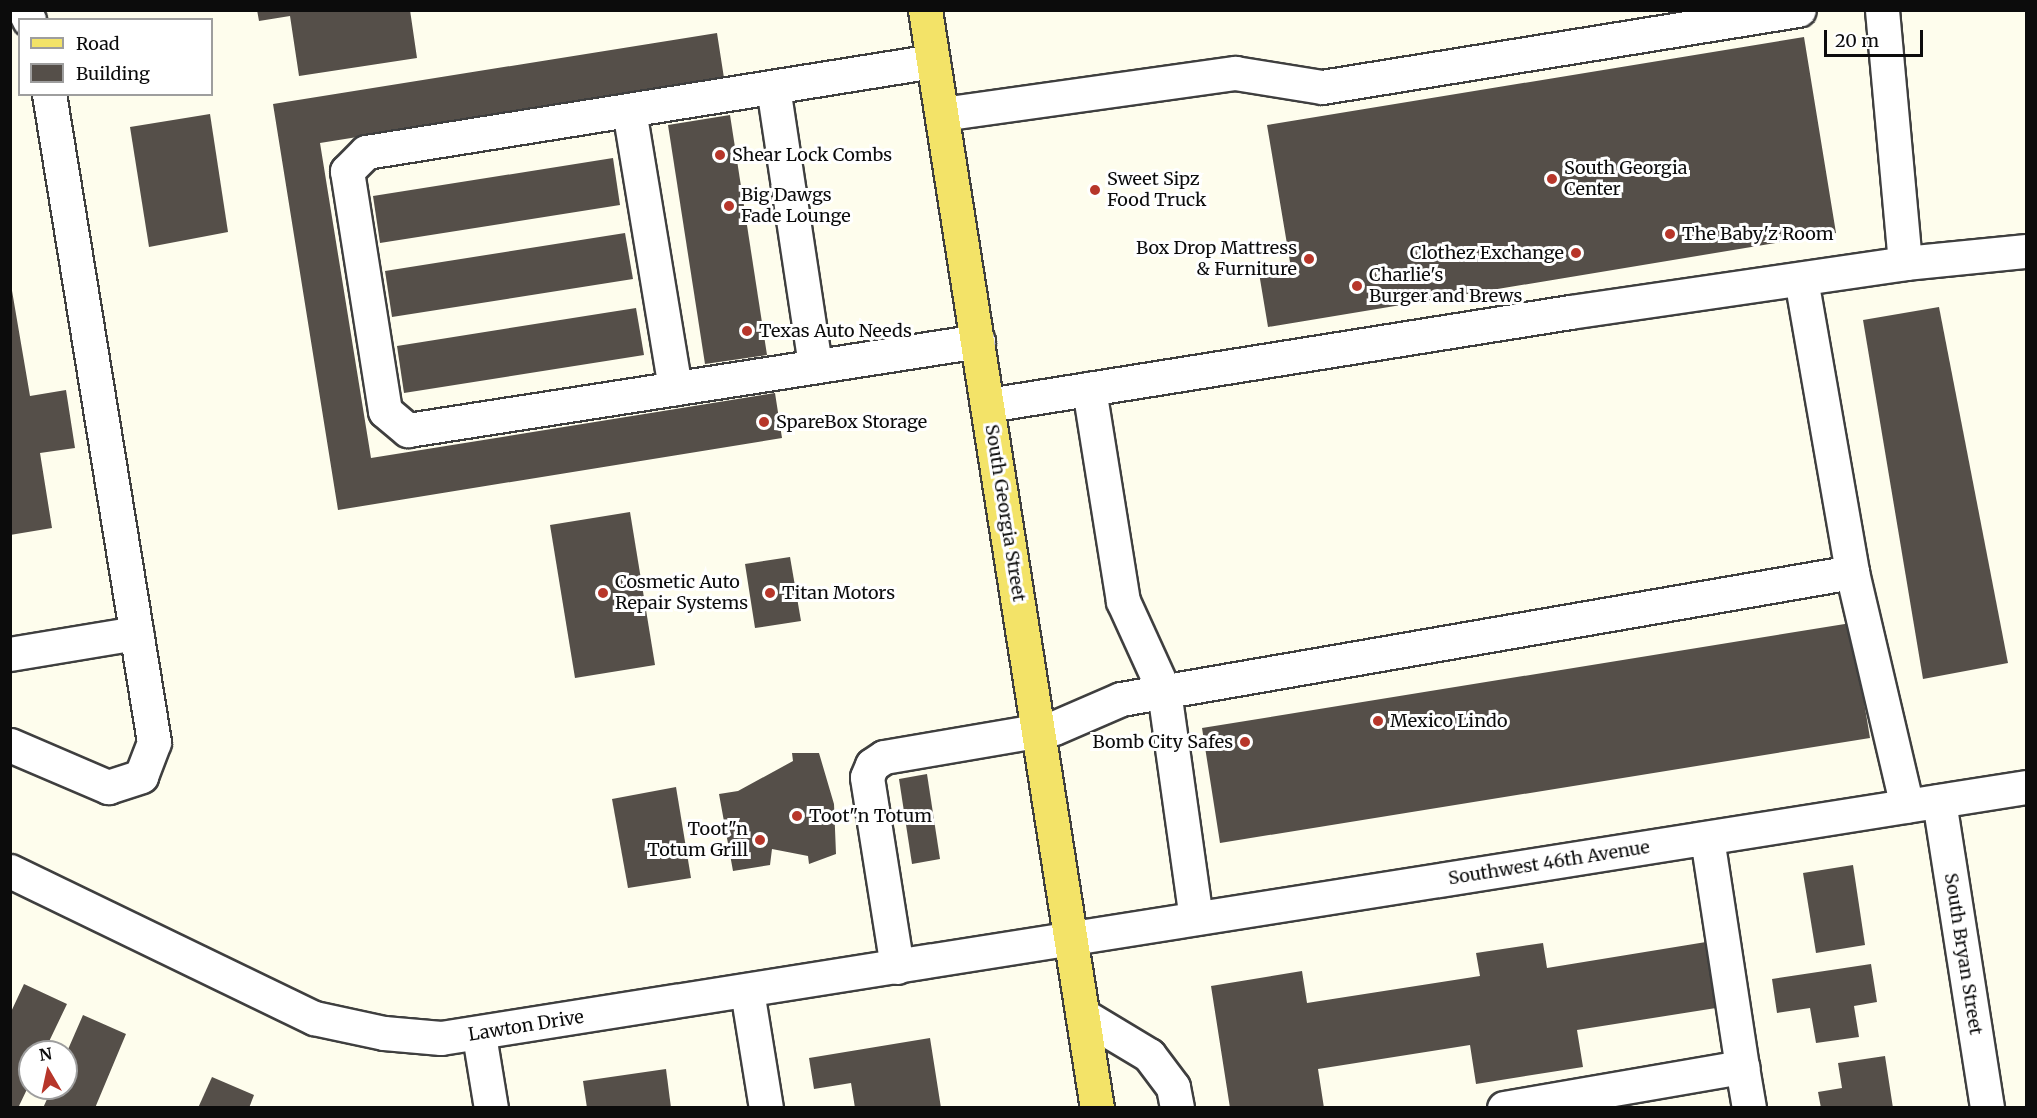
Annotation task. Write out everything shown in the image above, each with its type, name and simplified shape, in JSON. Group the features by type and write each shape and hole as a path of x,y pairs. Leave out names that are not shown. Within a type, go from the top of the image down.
{"main road":[{"name":"South Georgia Street","path":"925,10 1040,731 1097,1107"}],"street":[{"path":"942,114 1235,73 1322,87 1799,10"},
{"path":"1882,10 1905,263"},
{"path":"933,61 366,152 347,171 385,411 408,429 978,341"},
{"path":"773,87 815,366"},
{"path":"10,745 108,787 141,776 154,742 49,96"},
{"path":"628,110 675,388"},
{"path":"988,405 1905,263 2026,251"},
{"path":"1802,279 1851,572 1907,806"},
{"path":"1089,389 1124,601 1164,691 1196,918"},
{"path":"897,967 867,777 872,765 884,757 1040,731 1121,699 1851,572"},
{"path":"10,654 136,633"},
{"name":"Southwest 46th Avenue","path":"1072,938 2026,787"},
{"name":"South Bryan Street","path":"1939,801 1987,1107"},
{"path":"1707,838 1749,1107"},
{"name":"Lawton Drive","path":"10,871 314,1018 384,1034 479,1035 1072,938"},
{"path":"747,991 766,1107"},
{"path":"1084,1016 1149,1055 1173,1087 1177,1107"},
{"path":"479,1035 491,1107"},
{"path":"1504,1107 1742,1067"}],"building":[{"path":"257,10 410,10 417,58 299,76 290,16 259,21"},
{"path":"717,33 724,78 320,143 371,458 775,393 782,438 338,510 273,104"},
{"name":"South Georgia Center","path":"1804,37 1836,233 1268,327 1258,267 1290,262 1267,125"},
{"path":"210,114 228,232 149,247 130,127"},
{"path":"730,115 767,355 705,364 668,125"},
{"path":"613,158 620,205 380,243 373,196"},
{"path":"625,233 633,279 392,317 385,271"},
{"path":"10,279 30,396 66,390 75,448 40,453 52,528 10,535"},
{"path":"1939,307 2008,663 1923,679 1863,320"},
{"path":"636,308 644,355 404,393 397,346"},
{"path":"630,512 655,665 575,678 550,525"},
{"path":"790,557 801,621 755,628 745,564"},
{"path":"1851,623 1870,738 1220,843 1202,728"},
{"path":"792,753 819,753 834,804 836,854 809,864 808,856 772,849 770,865 733,871 719,794 738,791 793,761"},
{"path":"927,774 940,859 912,864 899,779"},
{"path":"676,787 691,878 628,888 612,799"},
{"path":"1853,865 1865,945 1816,953 1803,873"},
{"path":"1706,942 1716,1008 1577,1030 1583,1067 1476,1084 1470,1045 1318,1069 1324,1108 1230,1108 1211,986 1302,971 1307,1003 1480,976 1476,953 1543,943 1547,968"},
{"path":"1871,964 1877,1002 1854,1006 1859,1037 1816,1043 1810,1008 1777,1013 1772,979"},
{"path":"24,984 67,1004 50,1040 18,1040 18,1100 22,1100 18,1108 10,1108 10,1014"},
{"path":"83,1015 126,1034 95,1108 43,1108 47,1100 78,1100 78,1040 72,1040"},
{"path":"930,1038 941,1108 855,1108 851,1083 814,1089 809,1058"},
{"path":"1885,1056 1893,1108 1821,1108 1818,1092 1842,1088 1838,1063"},
{"path":"666,1069 671,1108 587,1108 583,1081"},
{"path":"212,1077 254,1095 249,1108 198,1108"}],"place":[{"name":"Shear Lock Combs","path":"720,155"},
{"name":"South Georgia Center","path":"1552,179"},
{"name":"Sweet Sipz Food Truck","path":"1095,190"},
{"name":"Big Dawgs Fade Lounge","path":"729,206"},
{"name":"The Baby'z Room","path":"1670,234"},
{"name":"Clothez Exchange","path":"1576,253"},
{"name":"Box Drop Mattress & Furniture","path":"1309,259"},
{"name":"Charlie's Burger and Brews","path":"1357,286"},
{"name":"Texas Auto Needs","path":"747,331"},
{"name":"SpareBox Storage","path":"764,422"},
{"name":"Cosmetic Auto Repair Systems","path":"603,593"},
{"name":"Titan Motors","path":"770,593"},
{"name":"Mexico Lindo","path":"1378,721"},
{"name":"Bomb City Safes","path":"1245,742"},
{"name":"Toot\"n Totum","path":"797,816"},
{"name":"Toot\"n Totum Grill","path":"760,840"}]}
